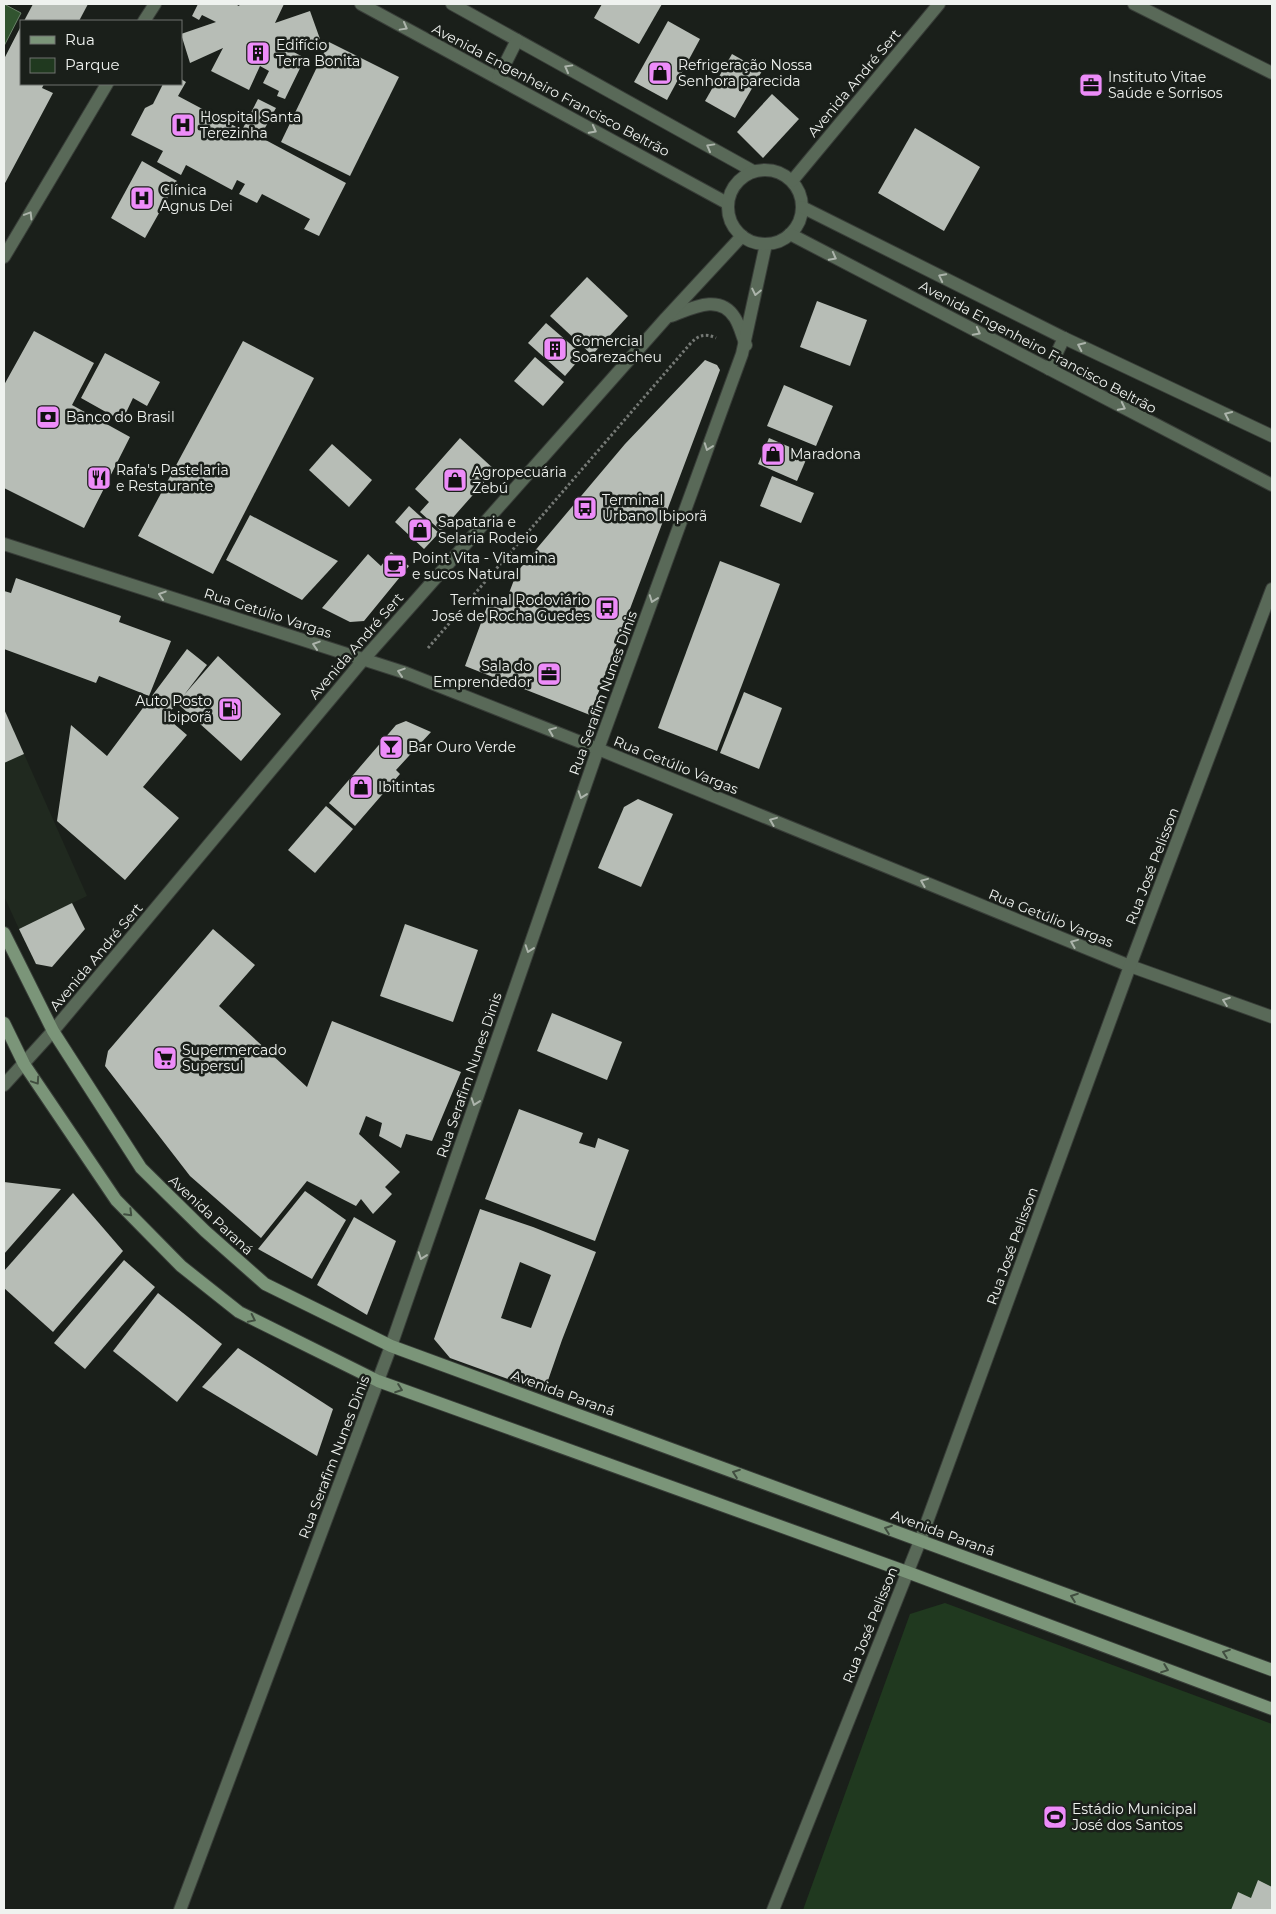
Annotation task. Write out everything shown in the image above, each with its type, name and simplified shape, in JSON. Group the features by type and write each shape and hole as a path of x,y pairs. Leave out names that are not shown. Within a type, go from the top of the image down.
{"main road":[{"name":"Avenida Paraná","path":"4,933 53,1031 141,1168 205,1231 265,1284 391,1346 1272,1670"},
{"path":"4,1023 24,1064 116,1200 181,1266 239,1312 378,1381 907,1572 1272,1709"}],"street":[{"path":"145,20 154,4"},
{"name":"Avenida Engenheiro Francisco Beltrão","path":"361,4 727,203"},
{"name":"Avenida Engenheiro Francisco Beltrão","path":"452,4 752,171"},
{"name":"Avenida André Sert","path":"792,181 939,4"},
{"path":"1134,4 1272,73"},
{"path":"498,78 517,40"},
{"path":"4,257 106,85"},
{"path":"763,169 774,170 784,174 792,181 798,189 802,207 801,217 797,226 790,234 783,239 766,244 758,244 742,236 734,227 728,215 727,203 735,183 743,175 763,169"},
{"name":"Avenida Engenheiro Francisco Beltrão","path":"802,207 1064,338 1272,436"},
{"name":"Avenida Engenheiro Francisco Beltrão","path":"790,234 1272,485"},
{"name":"Avenida André Sert","path":"4,1085 53,1031 363,660 666,318 742,236"},
{"name":"Rua Serafim Nunes Dinis","path":"180,1910 391,1346 598,749 746,345 766,244"},
{"path":"666,318 699,305 718,305 728,310 736,319 746,345"},
{"path":"1049,369 1064,338"},
{"name":"Rua Getúlio Vargas","path":"4,544 406,673 598,749 1130,966 1272,1017"},
{"name":"Rua José Pelisson","path":"773,1910 920,1541 1130,966 1272,589"}],"path":[{"path":"428,648 690,344 703,334 716,338"}],"shaded area":[{"path":"4,4 21,13 4,46"},
{"path":"24,754 87,896 19,929 4,896 4,763"}],"green space":[{"name":"Estádio Municipal José dos Santos","path":"945,1603 1272,1724 1272,1910 803,1910 910,1614"}],"building":[{"path":"33,4 88,4 80,20 25,20"},
{"name":"Edifício Terra Bonita","path":"198,4 235,4 239,6 240,4 284,4 275,23 310,11 320,39 288,49 305,58 285,99 277,96 279,91 263,83 269,71 260,66 249,90 211,71 223,48 190,63 182,34 216,22 202,15 199,20 192,16"},
{"path":"602,4 662,4 639,44 594,18"},
{"path":"668,21 700,39 667,100 634,82"},
{"path":"20,28 20,85 44,85 42,88 53,93 4,185 4,59"},
{"path":"329,42 399,77 350,176 281,142"},
{"path":"732,54 762,71 735,118 705,101"},
{"path":"182,80 186,82 178,96 242,130 258,99 276,108 260,137 346,183 319,236 304,229 310,219 262,194 257,203 239,194 245,184 237,180 232,190 186,165 181,175 157,162 163,151 131,135 145,108 153,104 162,85 182,85"},
{"path":"772,94 799,119 763,158 737,132"},
{"path":"915,128 980,167 944,231 878,193"},
{"path":"142,161 177,181 145,238 111,218"},
{"path":"587,277 628,316 592,355 550,316"},
{"path":"817,301 867,320 850,366 800,347"},
{"name":"Comercial Soarezacheu","path":"546,323 583,355 565,376 528,343"},
{"name":"Banco do Brasil","path":"34,331 94,363 72,405 130,437 84,528 4,488 4,385"},
{"path":"243,341 314,378 213,574 138,536"},
{"path":"105,353 160,382 147,406 133,398 122,421 81,398"},
{"path":"535,357 564,382 543,406 514,381"},
{"path":"705,360 717,365 720,370 590,715 465,666 488,604 503,609 517,572 625,444"},
{"path":"784,385 833,406 816,446 767,426"},
{"name":"Agropecuária Zebú","path":"460,438 495,470 441,531 420,512 429,502 415,489"},
{"path":"769,438 808,455 797,481 758,464"},
{"path":"332,444 372,480 349,507 309,470"},
{"path":"772,476 814,493 801,523 760,506"},
{"path":"409,506 439,533 424,549 395,522"},
{"path":"250,515 338,561 302,600 226,560"},
{"path":"391,552 409,566 364,621 350,622 322,608 368,554 381,566"},
{"path":"720,561 780,584 717,751 658,728"},
{"path":"16,578 121,616 119,622 171,641 149,696 99,676 96,683 4,649 4,591 11,593"},
{"path":"187,649 207,665 184,695 218,656 281,714 241,761 177,703 166,717 187,735 143,787 179,818 125,880 57,821 71,725 107,756"},
{"path":"744,692 782,708 759,769 720,753"},
{"path":"4,709 24,754 4,763"},
{"path":"406,721 431,732 396,770 400,774 355,826 329,803 396,725"},
{"path":"638,799 673,814 641,887 598,868 624,807"},
{"path":"326,806 353,829 315,873 288,850"},
{"path":"72,903 85,929 52,967 36,964 19,929"},
{"path":"405,924 478,950 453,1022 380,996"},
{"path":"213,929 255,965 219,1006 307,1087 332,1021 461,1072 432,1141 406,1134 401,1148 379,1136 382,1123 366,1116 359,1134 400,1172 385,1187 392,1194 373,1214 361,1199 356,1206 307,1181 261,1238 190,1176 105,1066 108,1051"},
{"path":"552,1013 622,1042 607,1080 537,1051"},
{"path":"519,1109 583,1133 579,1143 595,1148 598,1138 629,1150 595,1241 485,1199"},
{"path":"4,1182 61,1189 4,1254"},
{"path":"305,1191 346,1220 312,1279 258,1249"},
{"path":"73,1193 123,1251 53,1332 4,1288 4,1271"},
{"path":"480,1209 533,1227 596,1252 544,1392 450,1358 434,1339","holes":["520,1262 551,1275 531,1328 501,1318"]},
{"path":"354,1217 396,1241 367,1315 317,1285"},
{"path":"124,1260 155,1287 85,1369 54,1343"},
{"path":"158,1293 222,1344 177,1402 113,1351"},
{"path":"238,1348 333,1409 317,1456 202,1387"},
{"path":"1258,1880 1272,1887 1272,1910 1231,1910 1238,1892 1251,1898"}],"place":[{"name":"Edifício Terra Bonita","path":"258,53"},
{"name":"Refrigeração Nossa Senhora parecida","path":"660,73"},
{"name":"Instituto Vitae Saúde e Sorrisos","path":"1091,85"},
{"name":"Hospital Santa Terezinha","path":"183,125"},
{"name":"Clínica Agnus Dei","path":"142,198"},
{"name":"Comercial Soarezacheu","path":"555,349"},
{"name":"Banco do Brasil","path":"48,417"},
{"name":"Maradona","path":"773,454"},
{"name":"Rafa's Pastelaria e Restaurante","path":"99,478"},
{"name":"Agropecuária Zebú","path":"455,480"},
{"name":"Terminal Urbano Ibiporã","path":"585,508"},
{"name":"Sapataria e Selaria Rodeio","path":"420,530"},
{"name":"Point Vita - Vitamina e sucos Natural","path":"395,566"},
{"name":"Terminal Rodoviário José de Rocha Guedes","path":"607,608"},
{"name":"Sala do Emprendedor","path":"549,674"},
{"name":"Auto Posto Ibiporã","path":"230,709"},
{"name":"Bar Ouro Verde","path":"391,747"},
{"name":"Ibitintas","path":"361,787"},
{"name":"Supermercado Supersul","path":"165,1058"},
{"name":"Estádio Municipal José dos Santos","path":"1055,1817"}]}
